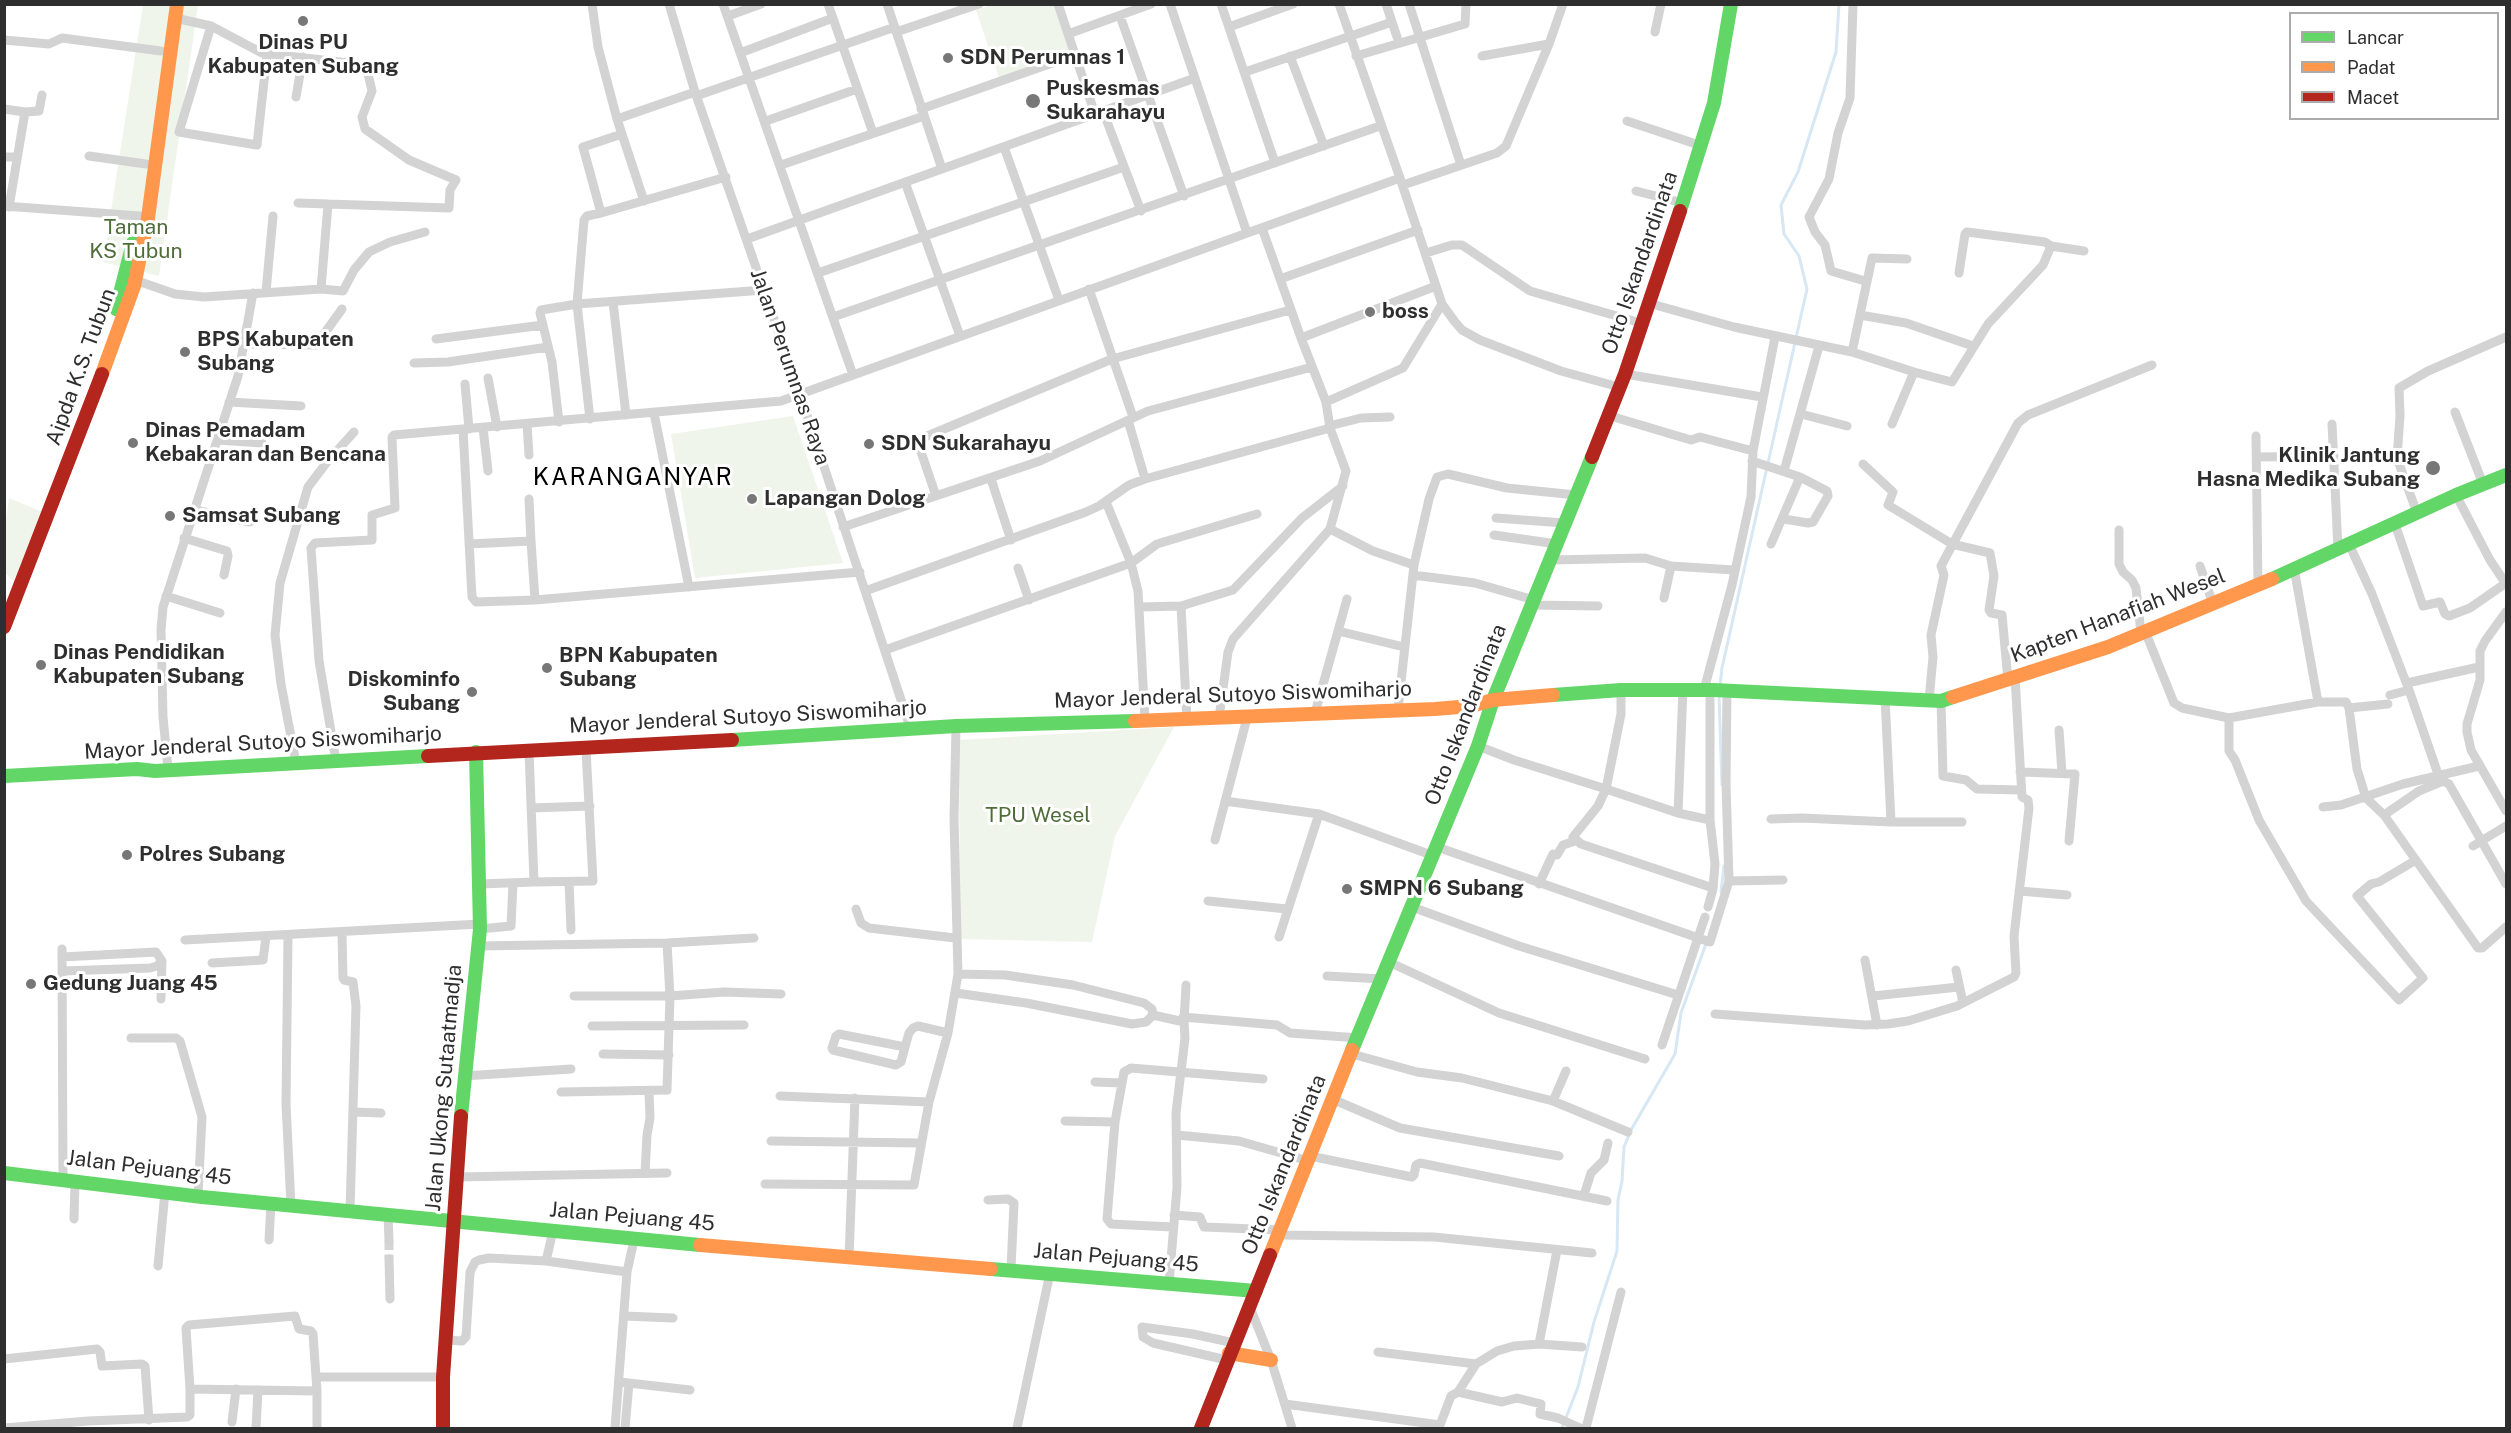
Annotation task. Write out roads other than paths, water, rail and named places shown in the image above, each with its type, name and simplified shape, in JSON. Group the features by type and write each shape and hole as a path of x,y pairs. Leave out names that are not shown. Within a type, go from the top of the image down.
{"main road":[{"name":"Aipda K.S. Tubun","path":"4,602 115,312 140,216 168,4"},
{"name":"Otto Iskandardinata","path":"1201,1428 1332,1099 1478,746 1493,700 1622,380 1702,146 1714,103 1731,4"},
{"name":"Aipda K.S. Tubun","path":"4,627 102,375 135,280 148,218 176,11"},
{"name":"Kapten Hanafiah Wesel","path":"1493,700 1621,690 1683,689 1935,700 2076,658 2143,632 2258,585 2456,495 2506,475"},
{"name":"Mayor Jenderal Sutoyo Siswomiharjo","path":"4,776 137,769 155,771 956,726 1247,718 1471,706 1493,700"},
{"name":"Jalan Ukong Sutaatmadja","path":"443,1428 443,1377 464,1076 480,926 476,752"},
{"name":"Jalan Pejuang 45","path":"4,1173 291,1206 634,1240 1011,1269 1256,1291"},
{"path":"1230,1352 1271,1360"}],"street":[{"path":"592,4 598,47 617,119 644,201"},
{"name":"Jalan Perumnas Raya","path":"669,4 695,94 801,394 911,730"},
{"path":"723,4 766,120 854,375"},
{"path":"728,16 761,4"},
{"path":"828,4 873,133"},
{"path":"887,4 942,169"},
{"path":"946,4 950,15"},
{"path":"617,119 842,45 950,15 979,4"},
{"path":"1058,4 1099,113 1141,211"},
{"path":"1068,34 1151,4"},
{"path":"1170,4 1247,233"},
{"path":"1221,4 1275,163"},
{"path":"1229,27 1293,4"},
{"path":"1339,4 1442,304 1462,330 1480,340 1561,371 1762,397"},
{"path":"1386,4 1397,37"},
{"path":"1409,4 1461,165"},
{"path":"1356,56 1465,24 1466,4"},
{"path":"336,761 319,661 311,546 315,543 372,540 372,516 394,508 392,437 394,435 780,401 1247,233 1497,153 1506,146 1549,44 1563,4"},
{"path":"1655,32 1661,4"},
{"path":"1853,4 1850,98 1838,133 1829,179 1811,212 1810,221 1825,245 1831,271 1866,281"},
{"path":"176,11 267,54 357,64 364,68 368,74 372,91 362,117 365,129 409,160 456,180 450,190 449,208 298,203"},
{"path":"1120,16 1184,196"},
{"path":"740,53 833,18"},
{"path":"1245,72 1392,22"},
{"path":"211,26 179,132 257,145 267,54"},
{"path":"4,40 49,44 62,38 162,51"},
{"path":"1482,56 1549,44"},
{"path":"781,165 873,133 1076,55"},
{"path":"1290,56 1324,146"},
{"path":"296,97 303,57"},
{"path":"747,239 1195,78"},
{"path":"766,120 857,89"},
{"path":"4,109 39,111 42,95"},
{"path":"25,112 7,207 140,216"},
{"path":"1627,122 1702,146"},
{"path":"833,317 1380,126"},
{"path":"601,213 583,147 622,134"},
{"path":"1004,147 1059,300"},
{"path":"89,156 146,164"},
{"path":"4,157 17,157"},
{"path":"818,273 1124,167"},
{"path":"590,419 577,304 584,220 587,216 726,177"},
{"path":"906,182 960,336"},
{"path":"1636,191 1683,203"},
{"path":"321,289 328,204"},
{"path":"266,292 273,216"},
{"path":"1219,718 1227,660 1233,639 1330,529 1343,486 1346,467 1329,427 1326,402 1290,310 1262,228"},
{"path":"1280,279 1418,230"},
{"path":"135,280 189,296 204,297 321,289 343,291 354,270 369,252 390,242 425,232"},
{"path":"1959,273 1967,232 2045,242 2051,246 2084,251"},
{"path":"1426,253 1452,245 1462,245 1530,291 1641,323"},
{"path":"1648,303 1779,337 1852,352 1952,382 1996,313 2043,266 2051,246"},
{"path":"1852,352 1866,281 1875,257 1907,259"},
{"path":"1301,338 1436,286"},
{"path":"1089,289 1131,418 1145,479"},
{"path":"559,422 552,362 541,310 577,304 764,290"},
{"path":"168,769 163,717 161,630 166,596 238,376 253,293"},
{"path":"613,302 626,415"},
{"path":"1326,402 1403,368 1442,304"},
{"path":"243,344 316,345 342,309"},
{"path":"936,496 918,443 920,440 1112,359 1290,310"},
{"path":"1860,315 1914,325 1973,346"},
{"path":"436,339 543,325"},
{"path":"1662,1045 1678,995 1704,939 1718,890 1710,820 1716,690 1734,570 1750,497 1753,456 1762,397 1779,337"},
{"path":"2417,513 2397,458 2399,388 2428,371 2506,337"},
{"path":"1780,469 1801,414 1819,346"},
{"path":"414,363 448,362 548,347"},
{"path":"2021,790 1977,789 1966,780 1943,776 1931,635 1944,575 1941,566 2021,419 2152,365"},
{"path":"843,527 991,479 1046,458 1131,418 1166,405 1312,367"},
{"path":"1892,424 1914,372"},
{"path":"488,378 497,427"},
{"path":"465,384 469,544 474,601 535,600 860,572"},
{"path":"229,402 301,406"},
{"path":"2455,412 2483,484"},
{"path":"654,413 689,587"},
{"path":"1801,414 1847,426"},
{"path":"1608,416 1691,440 1700,437 1753,456 1763,465 1780,469 1826,490 1828,496 1811,523 1784,519"},
{"path":"865,591 1086,512 1106,502 1130,485 1145,479 1361,418 1390,417"},
{"path":"527,424 529,455"},
{"path":"2332,424 2344,547 2372,594 2408,686 2438,774"},
{"path":"483,428 488,471"},
{"path":"296,763 280,684 276,635 280,582 308,487 354,432"},
{"path":"2256,436 2258,585"},
{"path":"218,440 262,443"},
{"path":"2257,457 2334,456"},
{"path":"1715,1014 1877,1025 1908,1021 1963,1003 2016,975 2014,936 2028,800 2022,797 2021,790 2011,678 2002,615 1990,613 1989,610 1994,576 1990,553 1952,544 1888,505 1893,492 1863,464"},
{"path":"1398,709 1414,570 1429,499 1440,475 1448,474 1507,488 1576,495"},
{"path":"1771,544 1784,519 1800,477"},
{"path":"991,479 1011,540"},
{"path":"1140,604 1181,606 1236,588 1294,525 1343,486"},
{"path":"2395,524 2424,606 2440,602 2445,614 2449,616 2476,604 2506,583 2490,560 2456,495"},
{"path":"529,499 535,600"},
{"path":"1106,502 1131,563 1138,591 1145,720"},
{"path":"195,510 250,522"},
{"path":"885,650 1131,563 1157,544 1257,514"},
{"path":"1496,518 1564,523"},
{"path":"1330,529 1414,570 1475,584 1533,603 1598,606"},
{"path":"2118,530 2119,564 2136,588 2143,632 2174,703 2182,708 2229,718 2318,702 2344,701 2349,708 2353,749 2366,798 2384,815 2478,948 2482,948 2506,927"},
{"path":"1494,535 1557,544"},
{"path":"184,538 226,551 228,556 224,575"},
{"path":"469,544 531,541"},
{"path":"1551,560 1645,558 1671,566 1734,570"},
{"path":"1664,598 1671,566"},
{"path":"2200,566 2213,604"},
{"path":"1018,568 1029,600"},
{"path":"2294,568 2318,702"},
{"path":"166,596 220,613"},
{"path":"1315,714 1347,599"},
{"path":"1181,606 1187,720"},
{"path":"2506,612 2482,645 2480,680 2467,724 2470,750 2506,811"},
{"path":"1338,631 1404,647"},
{"path":"2349,708 2389,699 2408,686 2479,667"},
{"path":"1678,813 1683,689"},
{"path":"1575,841 1574,834 1598,806 1606,789 1621,714 1621,690"},
{"path":"1716,690 1726,783 1730,881"},
{"path":"1885,697 1891,822"},
{"path":"1215,840 1247,718"},
{"path":"2229,718 2229,751 2235,760 2259,820 2298,889 2306,901 2399,1000 2423,978 2357,896 2372,884 2416,860"},
{"path":"765,1184 914,1185 920,1143 948,1033 958,974 956,726"},
{"path":"2059,730 2062,773"},
{"path":"1478,746 1678,813 1710,820"},
{"path":"480,884 593,881 586,748"},
{"path":"529,751 534,882"},
{"path":"2323,807 2366,798 2438,774 2480,768"},
{"path":"2020,772 2074,773 2069,841"},
{"path":"2384,815 2420,791 2446,782 2452,787 2477,843 2506,884"},
{"path":"1225,801 1319,814 1704,939"},
{"path":"531,808 590,806"},
{"path":"1279,937 1319,814"},
{"path":"1771,819 1962,822"},
{"path":"2477,843 2506,826"},
{"path":"1539,884 1553,854 1557,855 1563,845 1575,841 1718,890"},
{"path":"1708,907 1718,890 1730,881 1783,880"},
{"path":"569,882 571,930"},
{"path":"185,940 512,926 513,883"},
{"path":"2019,891 2067,895"},
{"path":"1208,901 1287,909"},
{"path":"1412,907 1519,946 1678,995"},
{"path":"856,909 861,923 869,928 956,938"},
{"path":"1704,939 1705,917"},
{"path":"342,933 343,978 353,982 356,1006 350,1211"},
{"path":"288,935 286,1104 291,1206"},
{"path":"212,963 263,960 266,938"},
{"path":"478,946 667,944 754,938"},
{"path":"561,1092 667,1090 670,996 667,944"},
{"path":"74,1218 69,1180 62,953 153,951 158,953 162,961 161,999"},
{"path":"1865,960 1877,1025"},
{"path":"62,971 150,968 162,961"},
{"path":"1389,962 1499,1013 1645,1059"},
{"path":"1956,970 1963,1003"},
{"path":"958,974 1005,975 1073,985 1144,1003 1152,1009 1153,1015"},
{"path":"1327,976 1382,979"},
{"path":"1169,1284 1177,1187 1176,1113 1185,1038 1183,1020 1186,985"},
{"path":"1873,996 1930,992 1959,987"},
{"path":"574,996 670,996 724,992 781,994"},
{"path":"956,993 1026,1003 1132,1024 1146,1022 1153,1015"},
{"path":"1153,1015 1183,1020 1276,1025 1290,1033 1359,1038"},
{"path":"592,1026 744,1025"},
{"path":"905,1047 839,1034 832,1048 896,1065 902,1062 909,1034 918,1026 948,1033"},
{"path":"131,1038 176,1038 180,1041 202,1117 200,1196"},
{"path":"603,1054 669,1055"},
{"path":"1352,1054 1417,1072 1462,1078 1553,1101 1628,1132"},
{"path":"1173,1227 1108,1222 1106,1216 1115,1122 1124,1072 1131,1068 1181,1074 1263,1079"},
{"path":"464,1076 571,1069"},
{"path":"1553,1101 1566,1071"},
{"path":"1095,1082 1122,1083"},
{"path":"645,1173 650,1118 649,1092"},
{"path":"780,1096 929,1102"},
{"path":"849,1258 855,1098"},
{"path":"1332,1099 1400,1128 1559,1156"},
{"path":"353,1112 381,1113"},
{"path":"1065,1121 1115,1122"},
{"path":"1177,1135 1239,1141 1310,1159 1412,1177 1416,1165 1420,1163 1607,1201"},
{"path":"771,1141 920,1143"},
{"path":"1584,1195 1591,1173 1604,1160 1608,1143"},
{"path":"457,1177 667,1173"},
{"path":"158,1266 165,1192"},
{"path":"988,1200 1008,1199 1014,1203 1011,1269"},
{"path":"269,1240 271,1203"},
{"path":"388,1215 389,1241"},
{"path":"1174,1215 1200,1217 1204,1227 1434,1237 1592,1253"},
{"path":"546,1261 553,1231"},
{"path":"625,1428 624,1316 627,1272 634,1240"},
{"path":"1539,1344 1557,1250"},
{"path":"446,1340 462,1341 466,1337 470,1272 475,1262 489,1258 546,1261 627,1272"},
{"path":"389,1259 390,1299"},
{"path":"1017,1428 1050,1273"},
{"path":"1586,1428 1621,1292"},
{"path":"1249,1305 1271,1360 1292,1428"},
{"path":"624,1316 674,1318"},
{"path":"4,1428 189,1416 192,1389 186,1328 189,1325 295,1317 299,1329 311,1331 313,1334 317,1428"},
{"path":"1142,1327 1193,1334 1230,1352 1153,1344 1143,1337 1142,1327"},
{"path":"1285,1404 1439,1427 1451,1396 1458,1392 1476,1364 1506,1348 1539,1344 1582,1347"},
{"path":"4,1359 97,1349 100,1352 102,1366 142,1364 145,1366 148,1420"},
{"path":"1378,1352 1476,1364"},
{"path":"316,1377 443,1377"},
{"path":"625,1382 690,1390"},
{"path":"615,1428 625,1382"},
{"path":"192,1389 317,1391"},
{"path":"232,1422 236,1389"},
{"path":"256,1428 258,1390"},
{"path":"1458,1392 1502,1402 1517,1398 1541,1404 1540,1414 1558,1418 1580,1428"}],"waterway":[{"path":"1720,686 1722,668 1807,289 1799,256 1784,234 1781,205 1798,172 1836,52 1839,4"},
{"path":"1719,695 1722,785"},
{"path":"1721,892 1724,866"},
{"path":"1562,1428 1578,1387 1594,1322 1617,1251 1618,1200 1622,1181 1624,1147 1631,1130 1675,1054 1681,1013 1707,941"}],"tunnel":[{"path":"389,1241 389,1259"}],"place":[{"name":"Dinas PU Kabupaten Subang","path":"303,21"},
{"name":"SDN Perumnas 1","path":"948,58"},
{"name":"Puskesmas Sukarahayu","path":"1033,101"},
{"name":"boss","path":"1370,312"},
{"name":"BPS Kabupaten Subang","path":"185,352"},
{"name":"Dinas Pemadam Kebakaran dan Bencana","path":"133,443"},
{"name":"SDN Sukarahayu","path":"869,444"},
{"name":"Klinik Jantung Hasna Medika Subang","path":"2433,468"},
{"name":"Lapangan Dolog","path":"752,499"},
{"name":"Samsat Subang","path":"170,516"},
{"name":"Dinas Pendidikan Kabupaten Subang","path":"41,665"},
{"name":"BPN Kabupaten Subang","path":"547,668"},
{"name":"Diskominfo Subang","path":"472,692"},
{"name":"Polres Subang","path":"127,855"},
{"name":"SMPN 6 Subang","path":"1347,889"},
{"name":"Gedung Juang 45","path":"31,984"}],"district":[{"name":"KARANGANYAR","path":"633,478"}],"park label":[{"name":"Taman KS Tubun","path":"136,240"},
{"name":"TPU Wesel","path":"1038,816"}]}
